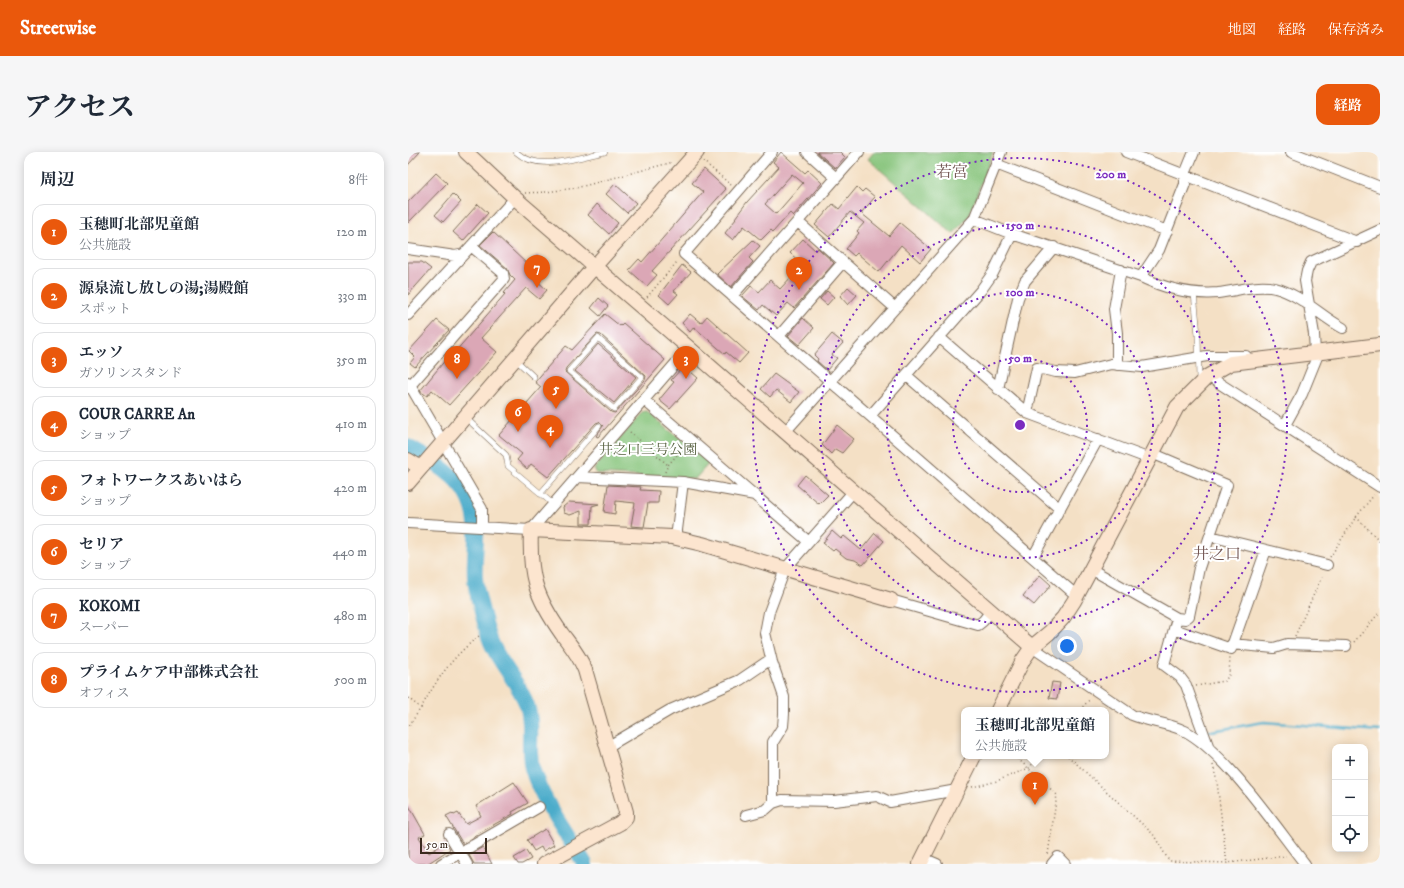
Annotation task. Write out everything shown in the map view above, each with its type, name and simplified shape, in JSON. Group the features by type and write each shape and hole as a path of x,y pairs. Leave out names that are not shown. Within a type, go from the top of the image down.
{"street":[{"path":"466,152 515,198 1032,647 1143,720 1184,730 1213,753 1248,792 1305,864"},
{"path":"772,152 684,254 1077,596"},
{"path":"807,152 836,178"},
{"path":"732,296 859,152"},
{"path":"785,432 974,219 1001,152"},
{"path":"1126,152 1357,242"},
{"path":"1141,277 1159,250 1185,184 1185,174 1194,152"},
{"path":"1291,152 1380,187"},
{"path":"408,483 594,267 696,153"},
{"path":"996,164 1167,231"},
{"path":"408,315 515,198"},
{"path":"974,219 1012,234 1121,270 1151,282 1194,293 1218,293 1260,286 1275,288 1294,295 1343,328"},
{"path":"798,222 895,308"},
{"path":"1285,425 1302,394 1317,352 1305,281 1311,262 1357,242 1380,230"},
{"path":"870,416 939,338 993,273 1012,234"},
{"path":"471,246 503,273 504,279 409,386 444,442 482,509 482,526"},
{"path":"998,389 1018,298 1026,281 1054,247"},
{"path":"408,249 455,256 464,254"},
{"path":"780,336 843,262"},
{"path":"1117,365 1118,346 1114,309 1121,270"},
{"path":"939,338 1027,413 1098,439 1152,456 1227,485 1199,568 1189,616 1185,619 1177,618 1091,569"},
{"path":"1000,707 1023,660 1032,647 1050,632 1063,618 1077,596 1177,407 1204,380 1231,363 1380,345"},
{"path":"544,864 620,823 626,817 625,806 581,658 545,608 539,595 530,558 531,530 689,348"},
{"path":"1027,413 1036,368 1056,372 1075,373 1111,364 1142,367 1199,358 1242,356 1260,359"},
{"path":"906,375 1060,509"},
{"path":"1204,380 1285,425 1380,487"},
{"path":"644,400 809,542"},
{"path":"1033,557 1098,439"},
{"path":"408,460 422,466"},
{"path":"577,477 683,482 755,495"},
{"path":"676,538 683,482"},
{"path":"773,802 773,742 783,726 784,697 771,660 765,633 769,612 785,569 853,492"},
{"path":"408,523 676,538 702,544 978,625 991,611"},
{"path":"1210,536 1327,565"},
{"path":"1231,647 1266,550"},
{"path":"1177,618 1164,666 1180,677 1187,688 1213,753"},
{"path":"1174,629 1231,647 1274,648 1287,644 1346,646"},
{"path":"607,747 670,710 740,680 771,660"},
{"path":"937,864 921,861 972,759"},
{"path":"746,815 765,810 773,802 782,800 834,801 878,796 890,802 957,790"},
{"path":"441,864 538,807"},
{"path":"449,834 467,864"},
{"path":"1050,860 1058,858 1065,864"}],"lane":[{"path":"516,152 524,159 544,164 605,152"},
{"path":"1194,293 1199,358 1204,380"},
{"path":"598,338 642,377 614,409 569,371 598,338"},
{"path":"515,360 534,377"},
{"path":"465,417 506,454 508,466 553,504"},
{"path":"540,494 599,426"}],"path":[{"path":"696,153 738,191"},
{"path":"515,198 526,192 546,192 576,188 673,162"},
{"path":"640,306 684,254"},
{"path":"622,425 668,464"},
{"path":"662,481 668,464 690,439"},
{"path":"1356,517 1380,541"},
{"path":"1346,646 1353,644 1380,612"},
{"path":"408,727 438,678 464,647 479,636"},
{"path":"1187,688 1224,681 1229,676 1231,647"},
{"path":"1083,707 1097,691"},
{"path":"408,698 421,708"},
{"path":"1213,753 1213,765 1221,809 1227,864"},
{"path":"1018,759 1057,795 1050,860"},
{"path":"957,790 994,782 1029,768 1036,759"},
{"path":"1071,759 1153,834 1169,861 1227,864 1298,855"}],"green space":[{"path":"874,152 993,152 969,216 953,234 868,159"},
{"name":"井之口三号公園","path":"643,412 647,412 709,463 695,479 597,474 594,469"}],"building":[{"path":"408,152 420,152 408,165"},
{"path":"781,152 805,173 808,170 822,183 793,216 790,213 773,232 771,230 761,240 744,226 733,240 725,233 747,202 779,167 773,162","holes":["792,174 803,183 776,214 765,204"]},
{"path":"817,152 840,152 845,157 835,168"},
{"path":"704,169 726,189 652,271 657,275 647,286 629,270 639,259 642,262 703,192 692,183"},
{"path":"436,173 447,183 408,223 408,202"},
{"path":"615,184 636,203 627,213 606,194"},
{"path":"857,187 862,192 865,189 875,197 861,213 889,236 900,223 931,249 920,262 901,245 879,272 857,253 854,256 846,249 859,233 857,231 864,223 850,212 829,237 815,225 833,204 839,209"},
{"path":"453,194 461,202 443,222 435,215"},
{"path":"478,204 488,213 463,241 453,232"},
{"path":"597,204 618,223 609,234 588,215"},
{"path":"493,232 528,265 537,255 545,263 533,277 547,290 539,299 526,288 481,338 497,352 449,405 432,390 427,396 420,391 453,351 455,352 505,294 504,293 515,280 510,275 507,268 480,245"},
{"path":"803,239 816,251 818,248 834,263 794,308 788,303 776,316 763,305 759,310 742,296 751,286 759,292 770,280 780,289 793,275 796,277 805,267 790,253"},
{"path":"753,240 760,246 749,258 753,262 731,287 717,274"},
{"path":"408,262 422,262 431,269 408,295"},
{"path":"682,265 691,272 674,291 678,294 669,304 659,295"},
{"path":"848,287 857,295 848,305 840,296"},
{"path":"827,291 834,297 827,305 820,299"},
{"path":"599,298 608,306 600,316 591,308"},
{"path":"605,314 620,326 623,323 665,360 598,437 596,436 603,426 599,422 596,423 548,477 531,464 527,469 517,460 522,454 499,435 541,387 535,382 540,376 566,346 572,350","holes":["597,334 601,335 646,376 645,380 615,413 611,412 565,372 566,368"]},
{"path":"690,314 701,323 707,316 748,353 739,363 726,352 725,354 694,327 690,332 682,323"},
{"path":"803,318 814,328 799,345 788,336"},
{"path":"437,320 449,330 415,367 410,363 415,357 409,351"},
{"path":"832,334 843,343 832,355 837,358 827,370 817,361 818,359 814,355"},
{"path":"598,344 636,377 614,403 575,371"},
{"path":"684,366 698,378 670,409 659,400 674,382 671,380"},
{"path":"774,374 799,392 791,402 776,390 770,397 761,389"},
{"path":"837,425 854,439 842,453 835,449 831,454 822,445"},
{"path":"805,475 828,495 819,504 797,485"},
{"path":"608,485 641,487 640,490 659,491 658,503 648,503 644,527 631,526 635,503 616,501 615,514 604,512"},
{"path":"569,502 599,504 592,506 591,524 581,524 581,511 570,515 564,513 563,507"},
{"path":"832,531 841,539 844,536 861,550 875,533 884,541 863,565 855,560 846,558 835,549 833,551 823,543"},
{"path":"1040,575 1051,585 1034,605 1023,596"},
{"path":"1052,682 1060,683 1057,699 1049,698"},
{"path":"514,782 528,803 512,812 513,814 477,834 463,844 446,816 452,813 454,815 458,813 466,824 481,816 476,806"},
{"path":"408,804 425,834 419,837 429,853 446,842 450,849 427,864 408,864"},
{"path":"545,829 554,845 543,851 541,847 534,851 527,840"},
{"path":"483,847 492,864 474,864 469,855"},
{"path":"526,851 531,859 522,864 518,864 514,858"}],"waterway":[{"path":"408,447 456,479 462,486 472,504 476,524 476,584 478,597 490,640 500,659 518,686 527,705 530,721 530,753 532,768 536,780 556,817 585,864"},
{"path":"1206,732 1264,722 1380,731"}],"place":[{"name":"KOKOMI","path":"537,288"},
{"name":"源泉流し放しの湯;湯殿館","path":"799,290"},
{"name":"プライムケア中部株式会社","path":"457,379"},
{"name":"エッソ","path":"686,379"},
{"name":"フォトワークスあいはら","path":"556,409"},
{"name":"セリア","path":"518,432"},
{"name":"COUR CARRE An","path":"550,448"},
{"name":"玉穂町北部児童館","path":"1035,805"}],"district":[{"name":"若宮","path":"952,171"},
{"name":"井之口","path":"1217,553"}]}
